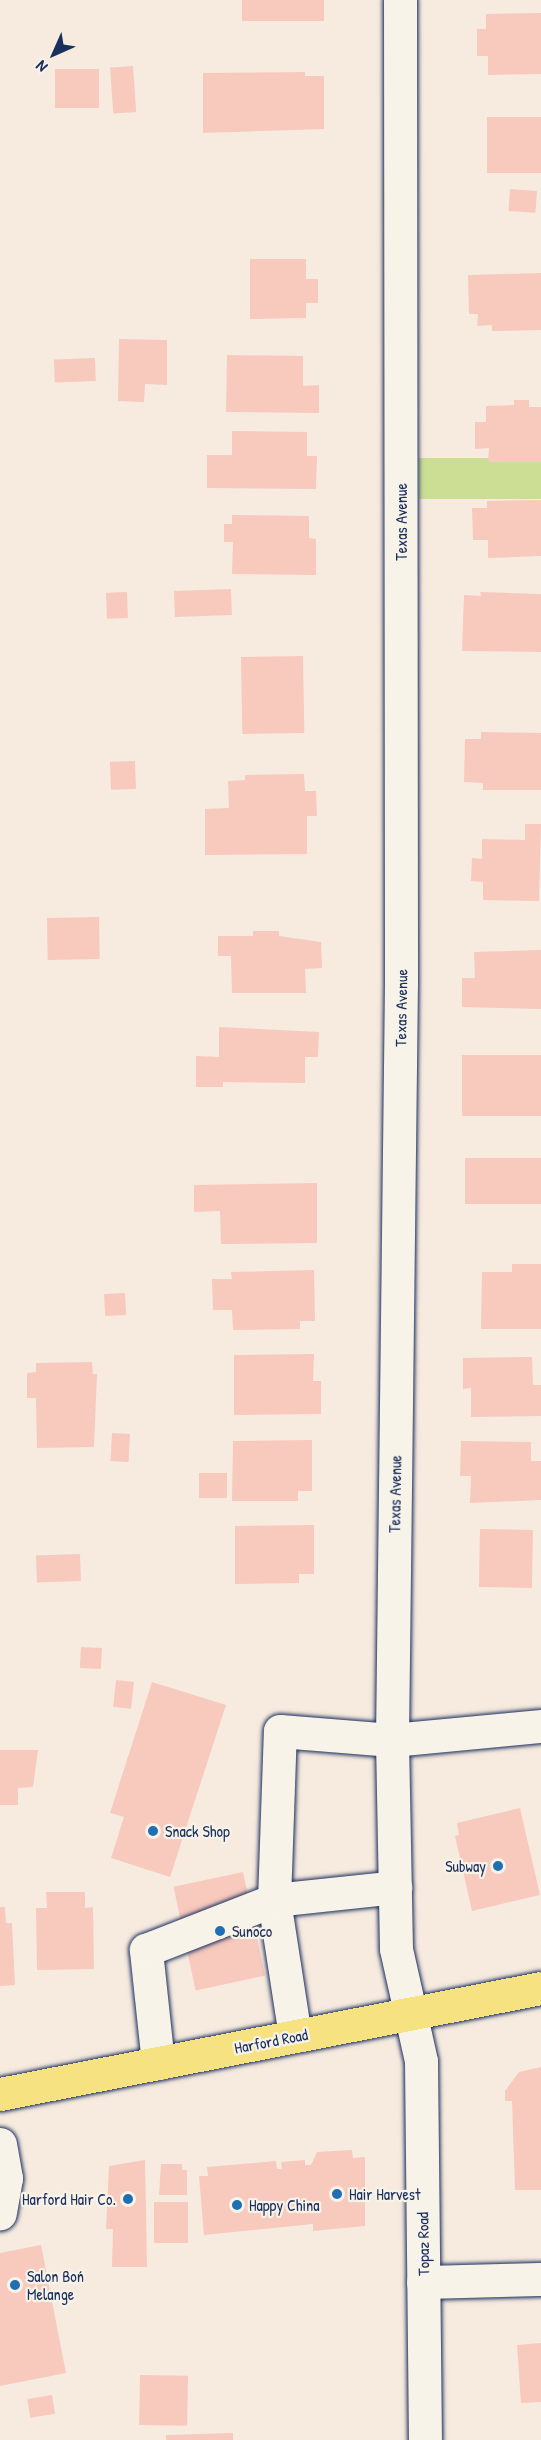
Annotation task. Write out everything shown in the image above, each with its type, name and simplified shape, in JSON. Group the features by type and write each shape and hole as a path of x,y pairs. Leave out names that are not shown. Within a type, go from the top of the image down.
{"main road":[{"name":"Harford Road","path":"0,2094 541,1988"}],"street":[{"name":"Texas Avenue","path":"400,0 401,982 392,1740 396,1949 407,2014"},
{"path":"296,2036 274,1900 280,1731 392,1740 541,1726"},
{"path":"158,2062 146,1950 274,1900 395,1887"},
{"name":"Topaz Road","path":"407,2014 421,2061 425,2440"},
{"path":"0,2144 6,2178 0,2213"},
{"path":"423,2282 541,2279"}],"green space":[{"path":"419,458 541,458 541,499 419,499"}],"building":[{"path":"242,0 324,0 324,21 242,21"},
{"path":"541,13 541,74 488,75 488,56 477,56 477,29 486,29 486,14"},
{"path":"133,66 136,112 113,113 110,68"},
{"path":"55,69 99,69 99,108 55,108"},
{"path":"305,72 305,76 324,76 324,129 203,133 203,73"},
{"path":"487,117 541,117 541,173 487,173"},
{"path":"510,189 537,191 535,213 508,211"},
{"path":"250,259 306,259 306,279 318,279 318,303 306,303 306,318 250,319"},
{"path":"541,273 541,330 492,331 492,325 477,326 478,314 469,314 468,275"},
{"path":"119,339 167,340 167,385 145,384 144,402 118,401"},
{"path":"227,355 303,356 303,386 319,385 319,413 226,412"},
{"path":"95,358 96,381 55,382 54,359"},
{"path":"514,400 529,400 529,407 541,407 541,462 488,462 489,448 475,449 475,422 486,422 486,406 514,405"},
{"path":"232,431 307,432 307,456 317,456 316,489 207,488 207,455 232,455"},
{"path":"541,500 541,556 488,558 488,540 473,540 472,508 487,508 487,501"},
{"path":"232,515 309,516 309,538 316,539 316,575 232,574 233,542 224,542 224,524 232,524"},
{"path":"231,589 232,615 175,617 174,591"},
{"path":"127,592 128,618 107,619 106,593"},
{"path":"480,592 541,594 541,652 462,651 464,595 481,596"},
{"path":"303,656 304,733 242,734 241,657"},
{"path":"481,732 541,733 541,790 483,790 483,783 464,782 465,739 481,739"},
{"path":"135,761 136,789 111,790 110,762"},
{"path":"304,774 305,791 316,791 317,816 307,816 307,854 205,855 205,809 229,808 228,781 245,780 245,775"},
{"path":"525,824 541,824 539,901 483,900 483,882 471,881 472,858 482,859 482,839 525,840"},
{"path":"99,917 100,959 48,960 47,918"},
{"path":"253,931 279,931 279,936 321,942 322,968 305,969 306,993 232,993 231,956 218,956 218,936 253,936"},
{"path":"541,950 541,1009 462,1007 462,978 475,978 474,952"},
{"path":"219,1027 319,1032 318,1057 305,1057 305,1083 223,1082 223,1087 196,1087 196,1056 219,1057"},
{"path":"462,1055 541,1055 541,1116 462,1116"},
{"path":"465,1158 541,1158 541,1204 465,1204"},
{"path":"317,1183 317,1243 221,1244 220,1211 194,1212 194,1185"},
{"path":"512,1264 541,1264 541,1329 481,1329 482,1272 512,1272"},
{"path":"314,1270 315,1321 300,1321 300,1329 233,1330 232,1310 213,1310 212,1279 232,1279 231,1272"},
{"path":"125,1293 126,1315 105,1316 104,1294"},
{"path":"314,1354 313,1381 321,1381 321,1414 234,1415 234,1355"},
{"path":"532,1357 533,1385 541,1385 541,1416 471,1417 471,1388 463,1389 463,1358"},
{"path":"92,1362 93,1374 97,1374 94,1447 37,1448 36,1398 27,1398 27,1373 36,1372 36,1363"},
{"path":"112,1433 130,1434 129,1462 111,1461"},
{"path":"312,1440 312,1491 298,1491 298,1501 232,1501 233,1441"},
{"path":"461,1441 531,1442 531,1461 541,1461 541,1500 470,1503 471,1476 460,1476"},
{"path":"199,1473 227,1473 227,1498 199,1498"},
{"path":"314,1525 314,1574 299,1574 299,1583 235,1584 235,1526"},
{"path":"480,1529 533,1530 532,1588 479,1587"},
{"path":"80,1554 81,1581 37,1583 36,1556"},
{"path":"81,1647 102,1648 101,1669 80,1668"},
{"path":"116,1680 134,1682 131,1709 113,1707"},
{"path":"152,1682 226,1705 170,1877 111,1858 124,1817 110,1813"},
{"path":"0,1750 38,1750 33,1787 18,1788 18,1805 0,1805"},
{"name":"Subway","path":"520,1808 540,1895 472,1911 455,1836 459,1835 457,1823"},
{"name":"Sunoco","path":"243,1872 265,1976 196,1990 174,1887"},
{"path":"46,1892 85,1892 85,1908 93,1907 94,1969 37,1970 36,1908 47,1908"},
{"path":"0,1907 5,1907 6,1923 12,1923 15,1985 0,1986"},
{"path":"541,2067 541,2190 515,2190 512,2101 505,2101 505,2091 519,2072"},
{"path":"352,2150 353,2158 365,2157 365,2226 313,2231 313,2224 204,2235 199,2176 208,2176 207,2167 276,2161 277,2169 282,2169 281,2162 305,2160 305,2165 311,2165 317,2152"},
{"name":"Harford Hair Co.","path":"145,2160 147,2267 112,2267 113,2229 106,2229 109,2166"},
{"path":"161,2164 182,2164 182,2170 187,2170 187,2195 159,2195"},
{"path":"154,2202 188,2202 188,2243 154,2243"},
{"path":"41,2245 66,2373 0,2386 0,2253"},
{"path":"541,2343 541,2402 521,2403 517,2345"},
{"path":"140,2375 188,2376 187,2426 139,2425"},
{"path":"52,2395 55,2414 30,2418 27,2399"},
{"path":"233,2433 233,2440 166,2440 166,2435"}],"place":[{"name":"Snack Shop","path":"153,1831"},
{"name":"Subway","path":"498,1866"},
{"name":"Sunoco","path":"220,1931"},
{"name":"Hair Harvest","path":"337,2194"},
{"name":"Harford Hair Co.","path":"128,2199"},
{"name":"Happy China","path":"237,2205"},
{"name":"Salon Boń Melange","path":"15,2285"}]}
